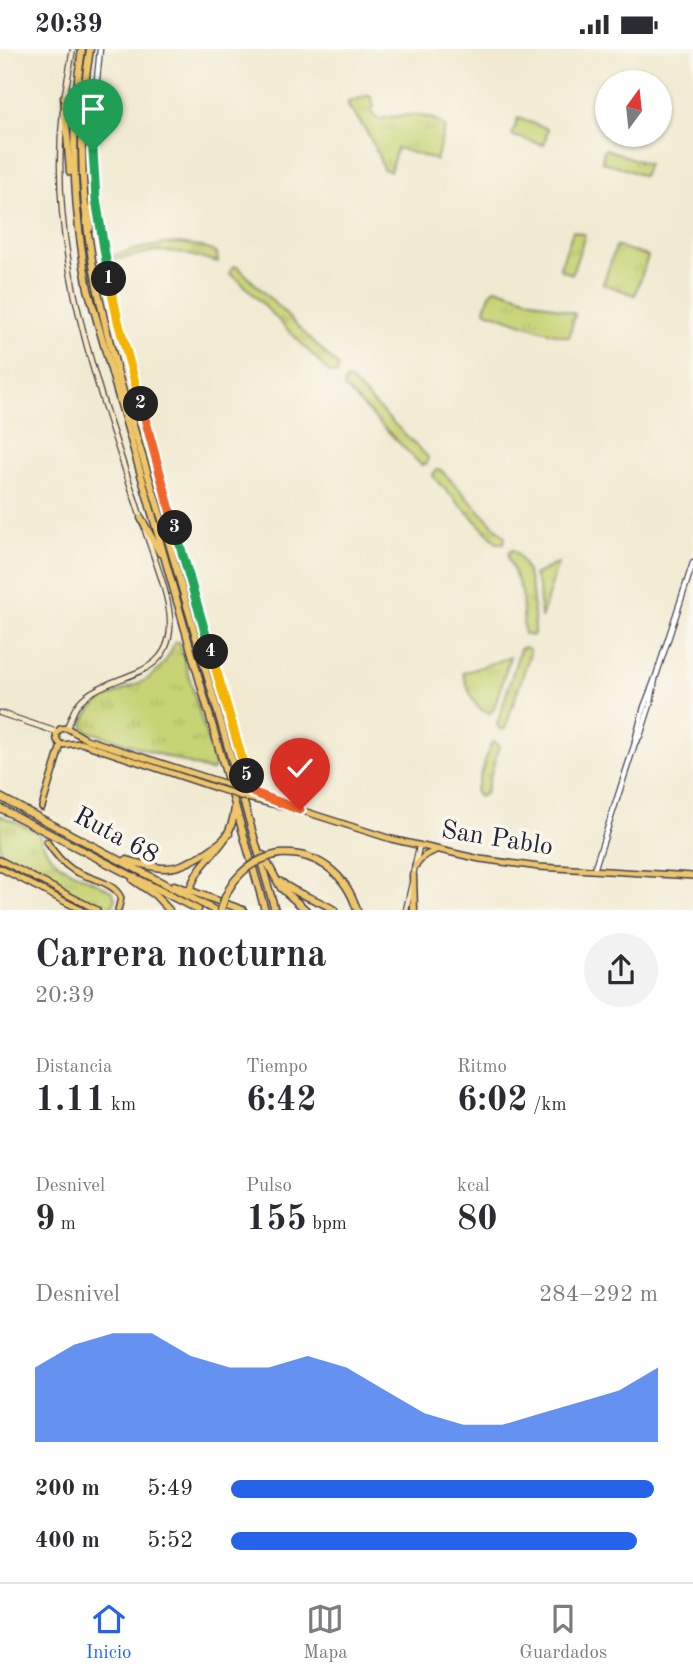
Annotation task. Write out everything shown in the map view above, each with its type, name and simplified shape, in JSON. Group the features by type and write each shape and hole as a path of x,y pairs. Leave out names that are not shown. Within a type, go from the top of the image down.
{"highway":[{"path":"82,49 74,121 75,191 79,239 90,298 265,910"},
{"path":"90,49 83,107 82,148 90,254 115,359 275,910"},
{"path":"64,97 70,171 75,191"},
{"path":"90,254 94,169"},
{"path":"141,518 166,564"},
{"path":"162,519 193,587"},
{"name":"Ruta 68","path":"0,797 214,910"},
{"path":"191,886 199,870 229,834 234,817 234,798"},
{"name":"Ruta 68","path":"2,810 198,910"},
{"path":"114,856 153,867 174,868 206,852 229,834"},
{"path":"257,844 287,895 306,910"},
{"path":"221,910 229,889 241,873 259,860 279,854 302,855 326,865 346,884 357,910"},
{"path":"118,868 155,895 169,910"},
{"path":"274,874 291,890 334,910"},
{"path":"413,876 414,910"},
{"path":"156,879 243,910"}],"main road":[{"path":"61,745 70,744 74,738 69,729 75,708 82,698 146,669 159,656 167,641 170,625 168,607 83,329 66,261 59,184 64,97 72,49"},
{"path":"193,587 249,791 247,798"},
{"path":"0,713 57,732"},
{"path":"61,745 56,738 57,732 62,728 69,729"},
{"name":"San Pablo","path":"69,729 86,739 216,784 247,798 300,810"},
{"name":"San Pablo","path":"70,744 81,743 216,784 249,791 419,847 508,864 693,876"},
{"path":"42,807 61,745"},
{"path":"47,842 56,856 72,870 117,890 121,898 118,910"},
{"path":"406,910 419,847"},
{"path":"415,866 424,856 436,850"},
{"path":"0,860 81,910"},
{"path":"0,868 97,910"}],"street":[{"path":"100,49 94,110 94,169 96,199 113,298 165,494 193,587"},
{"path":"593,870 635,743 642,731 653,696 655,679 693,563"}],"green space":[{"path":"370,95 374,107 371,108 373,115 378,119 404,115 422,116 445,127 436,160 397,148 390,171 383,169 369,136 348,106 348,102"},
{"path":"518,118 548,129 544,145 512,134"},
{"path":"606,149 648,164 643,176 602,162"},
{"path":"573,231 585,235 572,274 560,268"},
{"path":"180,243 217,253 218,262 177,252 156,251 109,261 109,257 135,250"},
{"path":"616,246 648,256 635,295 603,284"},
{"path":"234,266 339,367 337,374 330,373 229,273"},
{"path":"496,288 575,314 569,337 486,311 490,294"},
{"path":"349,379 428,457 427,464 421,465 344,387"},
{"path":"441,470 505,537 504,543 497,543 434,478 433,474"},
{"path":"513,550 525,567 532,589 534,634 531,636 524,634 522,592 508,557"},
{"path":"558,563 541,619 539,588 534,575"},
{"path":"175,642 179,642 215,766 211,771 88,731 83,726 86,716 100,701 149,678 165,662"},
{"path":"525,647 530,653 505,729 500,729 497,725 520,649"},
{"path":"510,657 494,709 490,713 484,711 475,703 463,673"},
{"path":"494,742 499,746 485,794 479,797 475,791"},
{"path":"0,815 38,832 44,846 59,864 113,892 113,905 104,909 0,855"}],"tunnel":[{"path":"42,807 41,824 47,842"}],"route":[{"path":"93,151 96,199 116,311 165,494 252,792 300,810"}]}
